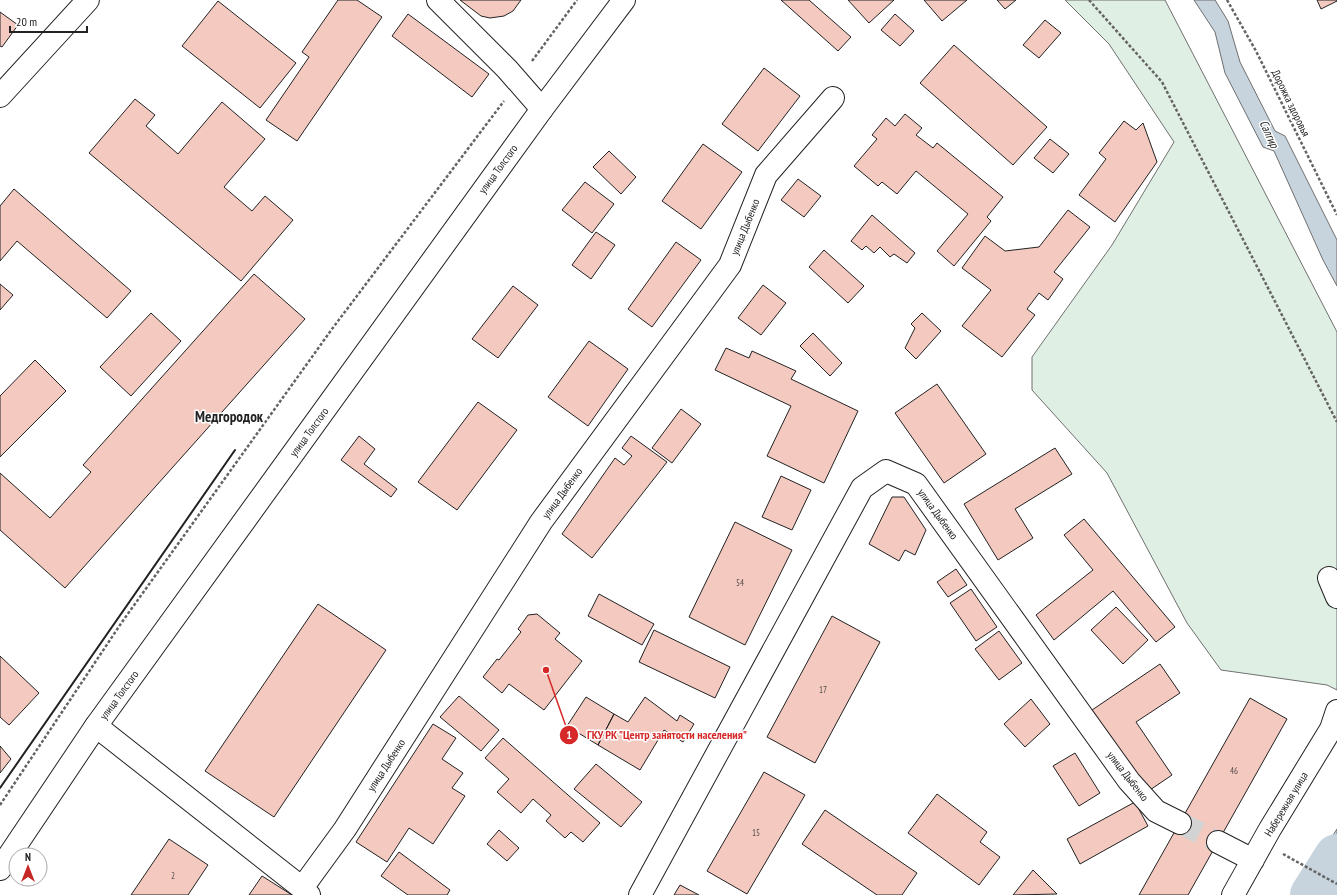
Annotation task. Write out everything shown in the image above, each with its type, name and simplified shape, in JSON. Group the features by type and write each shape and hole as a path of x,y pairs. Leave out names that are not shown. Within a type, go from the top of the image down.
{"street":[{"path":"0,96 88,0"},
{"path":"438,0 506,69 542,109"},
{"name":"улица Толстого","path":"0,869 96,726 542,109 624,0"},
{"name":"улица Дыбенко","path":"306,891 541,522 730,265 766,176 833,98"},
{"name":"улица Дыбенко","path":"640,895 862,488 886,471 916,484 1129,781 1156,811 1180,823"},
{"name":"Набережная улица","path":"1233,895 1331,729 1337,712"},
{"path":"96,726 306,891"},
{"path":"1218,842 1253,860"}],"path":[{"path":"0,805 122,622 332,329 517,83 577,0"},
{"path":"1089,0 1162,82 1337,422"},
{"name":"Дорожка здоровья","path":"1227,0 1256,51 1337,215"},
{"path":"1282,853 1337,884"}],"green space":[{"path":"1065,0 1165,0 1337,332 1337,690 1327,685 1221,670 1187,623 1107,473 1032,390 1032,357 1112,245 1174,142 1109,44"}],"water":[{"path":"1194,0 1215,0 1228,21 1240,62 1275,131 1285,136 1337,240 1337,286 1323,260 1274,151 1263,147 1225,73 1215,32"},
{"path":"1337,829 1337,869 1334,873 1315,863"},
{"path":"1308,876 1330,888 1326,895 1296,895"}],"building":[{"path":"338,0 357,0 382,17 297,141 266,120 309,57 302,52"},
{"path":"460,0 521,0 513,11 504,16 490,18 481,16"},
{"path":"781,0 809,0 851,37 838,51"},
{"path":"848,0 894,0 869,23"},
{"path":"924,0 967,0 942,21"},
{"path":"997,0 1016,0 1005,9"},
{"path":"1317,0 1337,0 1337,1 1321,9"},
{"path":"218,1 296,63 260,108 182,46"},
{"path":"0,12 18,25 2,47 0,46"},
{"path":"408,14 489,74 472,97 392,36"},
{"path":"895,14 914,31 900,46 881,30"},
{"path":"1045,20 1061,33 1039,58 1023,45"},
{"path":"954,45 1047,127 1013,165 920,83"},
{"path":"764,68 800,96 758,151 722,124"},
{"path":"135,99 155,115 146,126 178,154 222,102 265,139 224,187 252,211 265,196 293,220 241,281 89,153"},
{"path":"905,114 922,128 916,135 933,148 937,143 1003,197 987,217 991,221 954,266 937,251 968,214 916,171 897,194 882,182 878,186 854,166 877,139 872,135 886,118 895,126"},
{"path":"1124,121 1136,130 1143,123 1157,162 1115,222 1079,195 1106,159 1099,153"},
{"path":"1050,139 1069,154 1053,173 1034,158"},
{"path":"703,144 742,172 701,229 662,201"},
{"path":"609,151 636,177 621,194 593,167"},
{"path":"798,179 821,196 804,217 781,200"},
{"path":"585,182 614,204 592,233 562,210"},
{"path":"14,189 131,291 107,318 17,241 0,261 0,206"},
{"path":"1068,210 1090,227 1054,272 1063,279 1048,300 1039,293 1027,309 1035,315 1002,357 962,326 991,290 962,268 985,236 1005,251 1039,247"},
{"path":"872,215 915,253 907,263 894,254 890,257 880,247 874,253 866,246 862,250 851,241"},
{"path":"596,232 615,245 591,279 572,265"},
{"path":"676,242 701,260 652,327 628,309"},
{"path":"824,250 864,286 848,303 809,267"},
{"path":"254,274 305,319 65,588 0,530 0,473 50,518 91,472 83,465"},
{"path":"0,284 13,295 0,310"},
{"path":"763,285 786,303 761,335 738,318"},
{"path":"513,286 538,305 498,358 472,339"},
{"path":"151,313 181,341 131,396 100,367"},
{"path":"922,313 941,331 916,359 905,348 915,328 911,324"},
{"path":"813,333 842,363 830,376 800,346"},
{"path":"589,341 628,369 588,426 548,397"},
{"path":"726,348 749,358 752,351 796,371 791,379 858,411 824,483 767,456 791,406 715,370"},
{"path":"35,360 66,391 0,457 0,396"},
{"path":"937,384 986,454 944,483 895,413"},
{"path":"478,402 517,430 457,510 418,482"},
{"path":"681,409 701,424 672,463 652,448"},
{"path":"359,436 375,449 364,464 397,489 391,497 341,460"},
{"path":"631,436 667,462 592,558 562,534 615,458 624,465 632,456 622,448"},
{"path":"1055,448 1072,474 1015,509 1033,538 998,560 964,504"},
{"path":"781,476 811,490 792,530 762,517"},
{"path":"892,497 904,497 926,530 915,555 905,550 899,561 869,544"},
{"path":"1084,519 1175,627 1156,642 1113,591 1054,640 1036,615 1093,570 1064,535"},
{"path":"735,522 792,550 745,645 689,617"},
{"path":"956,569 967,585 948,597 937,582"},
{"path":"971,589 997,627 976,641 950,603"},
{"path":"599,594 654,624 642,645 588,616"},
{"path":"318,604 386,650 274,817 205,771"},
{"path":"1116,607 1148,640 1123,664 1091,630"},
{"path":"537,614 560,633 555,639 582,661 544,710 509,684 502,693 483,677 497,659 499,660 521,632 518,629 528,615"},
{"path":"832,616 880,642 815,763 767,737"},
{"path":"654,630 730,667 715,698 639,662"},
{"path":"999,631 1022,663 999,680 975,649"},
{"path":"0,656 39,693 9,725 0,717"},
{"path":"1160,664 1180,693 1136,722 1172,775 1147,792 1092,710"},
{"path":"459,696 499,730 481,751 440,717"},
{"path":"586,697 614,714 598,745 567,726"},
{"path":"645,697 677,721 680,715 694,724 683,742 664,730 640,770 598,745 614,714 628,722"},
{"path":"1250,698 1287,719 1188,895 1139,895"},
{"path":"1031,699 1050,724 1025,747 1004,724"},
{"path":"433,724 456,738 442,759 463,773 452,788 465,796 433,844 409,828 387,862 356,842"},
{"path":"503,738 600,823 583,842 571,832 565,838 546,821 551,815 533,799 521,813 497,792 509,779 485,758"},
{"path":"0,746 11,759 0,773"},
{"path":"1075,753 1100,793 1079,806 1053,766"},
{"path":"596,764 642,802 621,827 574,789"},
{"path":"764,772 805,795 747,894 707,871"},
{"path":"937,794 987,832 980,842 1000,857 979,885 908,833"},
{"path":"1135,802 1148,826 1080,864 1067,839"},
{"path":"825,810 917,873 902,895 877,895 802,844"},
{"path":"499,830 519,848 507,861 487,844"},
{"path":"169,839 208,865 188,895 131,895"},
{"path":"399,852 450,890 447,895 408,895 381,876"},
{"path":"1033,870 1057,894 1013,895"},
{"path":"262,876 292,895 249,895"},
{"path":"680,885 699,895 674,895"}],"waterway":[{"name":"Салгир","path":"1313,895 1337,857"}],"tunnel":[{"path":"1180,823 1218,842"}],"wall":[{"path":"0,788 235,450"}],"place":[{"name":"ГКУ РК \"Центр занятости населения\"","path":"546,670"}],"district":[{"name":"Медгородок","path":"229,417"}]}
